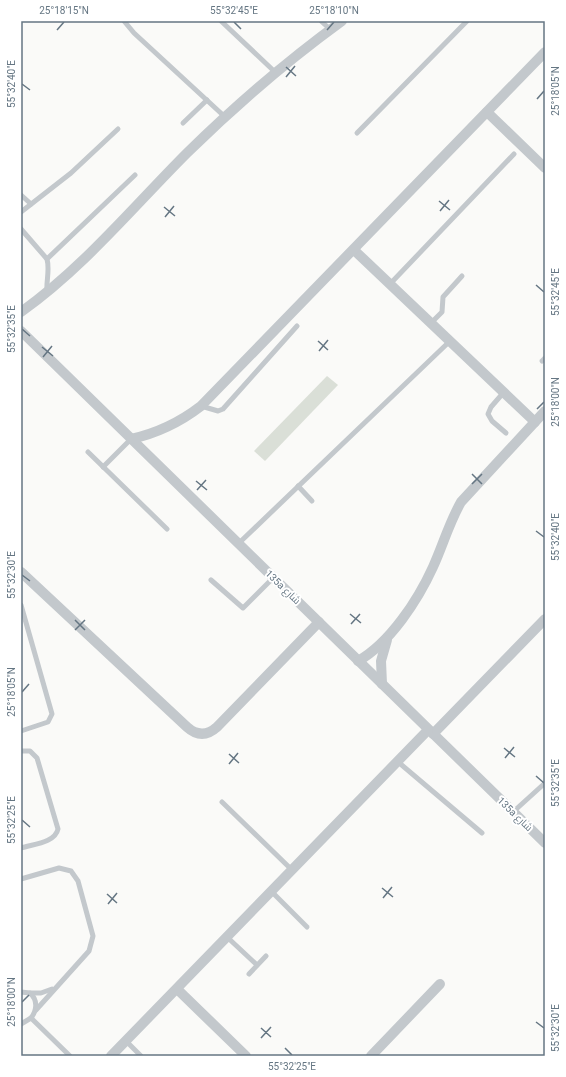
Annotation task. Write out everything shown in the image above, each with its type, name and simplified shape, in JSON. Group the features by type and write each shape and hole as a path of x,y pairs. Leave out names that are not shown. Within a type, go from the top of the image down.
{"street":[{"path":"21,312 48,292 94,250 224,116 275,72 342,21"},
{"path":"131,439 168,428 186,418 201,406 545,52"},
{"path":"488,112 545,168"},
{"path":"354,250 535,422"},
{"name":"135a شارع","path":"21,331 544,842"},
{"path":"358,661 374,651 388,638 421,590 433,567 452,518 462,502 545,411"},
{"path":"21,572 187,727 199,734 206,734 218,727 318,622"},
{"path":"112,1056 397,761 430,732 545,619"},
{"path":"382,684 381,661 388,638"},
{"path":"371,1056 440,984"},
{"path":"176,989 246,1056"}],"lane":[{"path":"124,21 134,33 224,116"},
{"path":"221,21 275,72"},
{"path":"321,21 330,30"},
{"path":"358,132 467,21"},
{"path":"183,123 207,100"},
{"path":"21,212 77,169 118,129"},
{"path":"390,284 514,154"},
{"path":"47,259 135,175"},
{"path":"21,195 31,204"},
{"path":"21,230 47,259 49,265 46,278 48,292"},
{"path":"431,324 442,312 443,297 462,276"},
{"path":"201,406 218,411 224,409 297,326"},
{"path":"238,544 450,341"},
{"path":"504,392 488,414 492,421 506,433"},
{"path":"103,466 131,439"},
{"path":"88,452 167,528"},
{"path":"298,486 312,501"},
{"path":"211,580 243,608 274,578"},
{"path":"21,605 52,714 48,722 21,731"},
{"path":"21,751 30,751 37,758 58,828 57,833 51,839 21,848"},
{"path":"397,761 482,833"},
{"path":"513,812 545,782"},
{"path":"222,802 292,870"},
{"path":"21,879 59,868 71,871 78,881 92,931 93,942 89,951 56,986 31,1018 21,1024"},
{"path":"271,891 307,927"},
{"path":"227,937 257,965"},
{"path":"249,974 266,956"},
{"path":"21,992 41,993 56,986"},
{"path":"30,993 35,1000 36,1010"},
{"path":"31,1018 70,1056"},
{"path":"126,1041 141,1056"}],"shaded area":[{"path":"327,376 338,385 265,461 254,451"}]}
